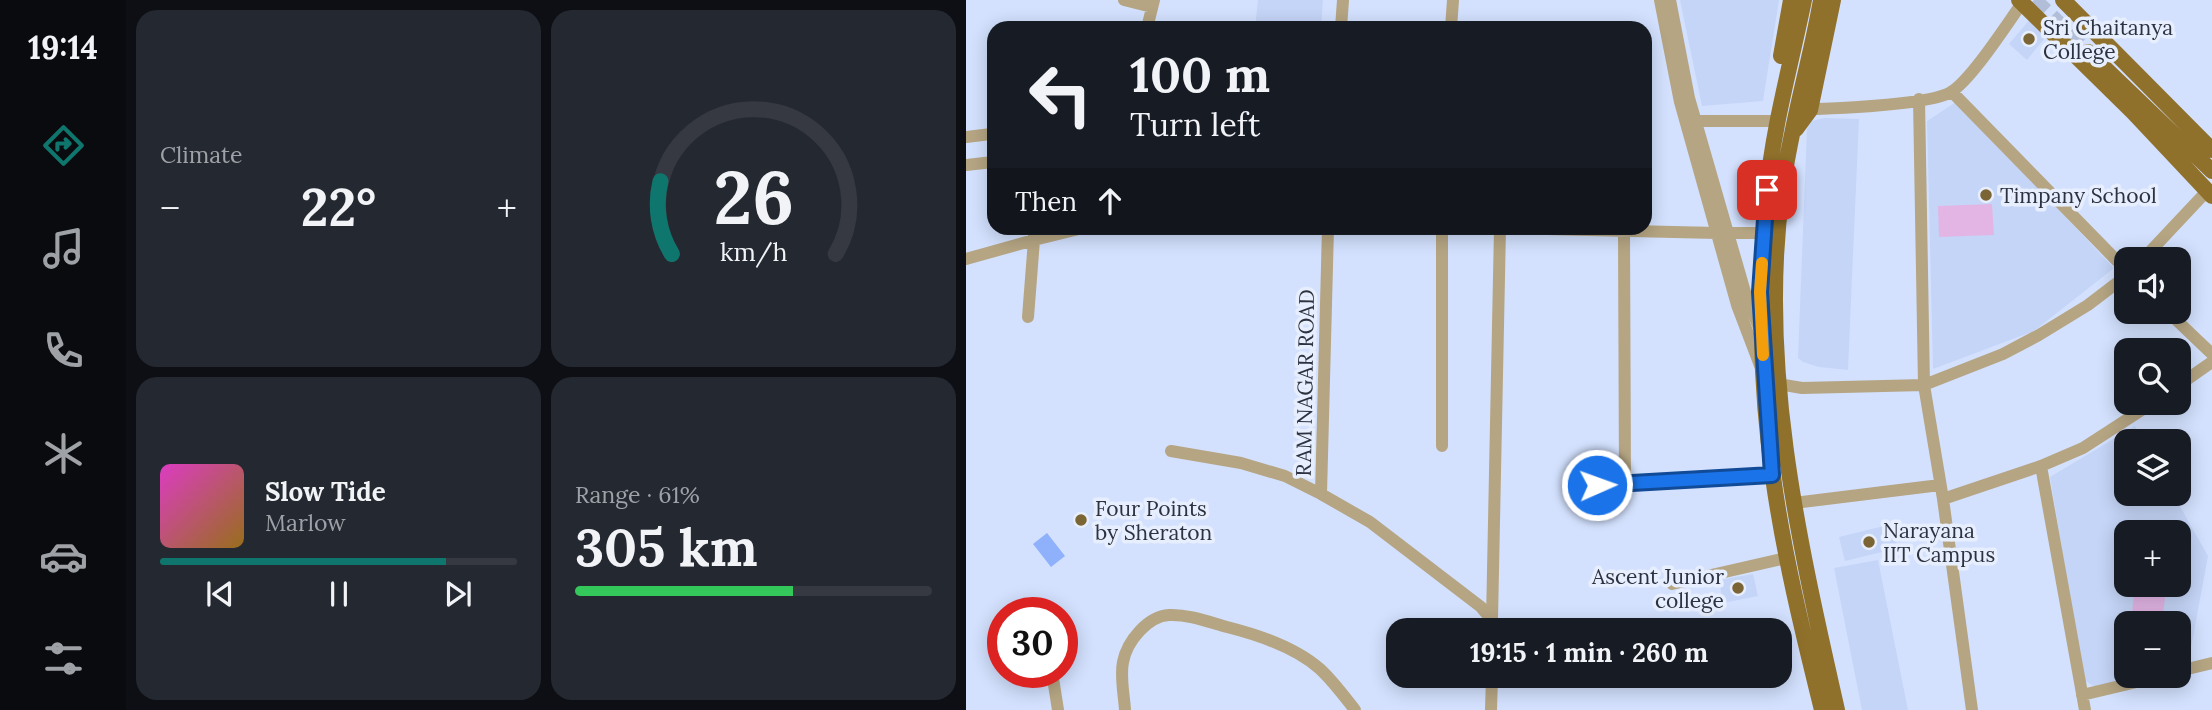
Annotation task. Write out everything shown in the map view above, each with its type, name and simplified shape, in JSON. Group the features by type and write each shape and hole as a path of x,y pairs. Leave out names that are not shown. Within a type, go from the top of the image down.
{"main road":[{"path":"1778,121 1773,95 1791,0"},
{"path":"1804,0 1778,121 1767,190 1778,384 1794,503 1807,576 1837,710"},
{"path":"1821,0 1760,292 1772,475 1786,558 1822,710"},
{"path":"1793,134 1810,110 1833,0"},
{"path":"2020,2 2212,171"},
{"path":"2073,3 2116,52 2212,150"},
{"path":"2116,52 2085,44 2095,67 2210,194"}],"street":[{"path":"1125,0 1153,3 1149,21"},
{"path":"1342,21 1343,0"},
{"path":"1452,21 1453,0"},
{"path":"1660,0 1696,121 1746,331 1764,374"},
{"path":"1671,0 1669,23 1680,102 1722,233 1762,336"},
{"path":"1818,109 1919,99 1952,92 1983,56 2020,2"},
{"path":"1952,92 2114,258"},
{"path":"1919,99 1924,385 1943,499 1972,710"},
{"path":"1696,121 1778,121"},
{"path":"966,137 987,134"},
{"path":"966,165 987,163"},
{"path":"2155,247 2210,194"},
{"name":"RAM NAGAR ROAD","path":"1652,232 1771,233"},
{"path":"966,259 1031,235"},
{"path":"1028,317 1034,235"},
{"name":"RAM NAGAR ROAD","path":"1328,235 1321,494 1370,522 1480,607 1487,618"},
{"path":"1442,235 1442,446"},
{"name":"RAM NAGAR ROAD","path":"1492,618 1500,235"},
{"path":"1624,235 1625,484"},
{"path":"1778,384 1815,388 1924,385 2003,354 2088,305 2114,285"},
{"path":"2181,324 2212,354"},
{"path":"2191,377 2212,362"},
{"path":"1943,499 2041,466 2083,448 2134,415"},
{"path":"1171,450 1241,463 1285,476 1321,494"},
{"path":"2041,466 2085,710"},
{"path":"1569,485 1772,475"},
{"path":"1794,503 1940,485"},
{"path":"1672,584 1786,558"},
{"path":"1125,710 1122,679 1123,661 1128,648 1151,621 1157,617 1171,615 1240,630 1286,647 1320,668 1355,710"},
{"path":"2191,668 2212,663"},
{"path":"2082,695 2114,687"},
{"path":"1055,688 1058,710"},
{"path":"1491,710 1492,688"}],"shaded area":[{"path":"1258,0 1323,0 1322,21 1256,21"},
{"path":"1680,0 1779,0 1763,101 1702,106"},
{"name":"Sri Chaitanya College","path":"2031,18 2049,33 2027,60 2009,44"},
{"name":"Timpany School","path":"1956,102 2114,268 2034,331 1933,369 1927,121"},
{"path":"1824,118 1859,119 1848,370 1819,367 1798,358 1807,129 1812,121"},
{"path":"1992,204 1994,235 1939,237 1938,206"},
{"path":"2114,439 2114,506 2180,506 2188,520 2114,520 2114,597 2191,597 2191,526 2208,556 2191,648 2191,611 2114,611 2114,682 2095,687 2084,680 2050,477"},
{"name":"Narayana IIT Campus","path":"1892,524 1898,548 1845,561 1839,537"},
{"path":"1878,560 1908,710 1862,710 1834,568"},
{"name":"Ascent Junior college","path":"1753,574 1758,596 1723,603 1719,580"},
{"path":"2134,597 2165,597 2163,611 2132,611"}],"water":[{"path":"1047,533 1065,556 1051,567 1033,544"}],"tunnel":[{"path":"2034,0 2084,48"}],"slow traffic":[{"path":"1762,263 1760,292 1763,355"}],"place":[{"name":"Sri Chaitanya College","path":"2029,39"},
{"name":"Timpany School","path":"1986,195"},
{"name":"Four Points by Sheraton","path":"1081,520"},
{"name":"Narayana IIT Campus","path":"1869,542"},
{"name":"Ascent Junior college","path":"1738,588"}],"route":[{"path":"1597,485 1772,475 1760,292 1767,190"}]}
